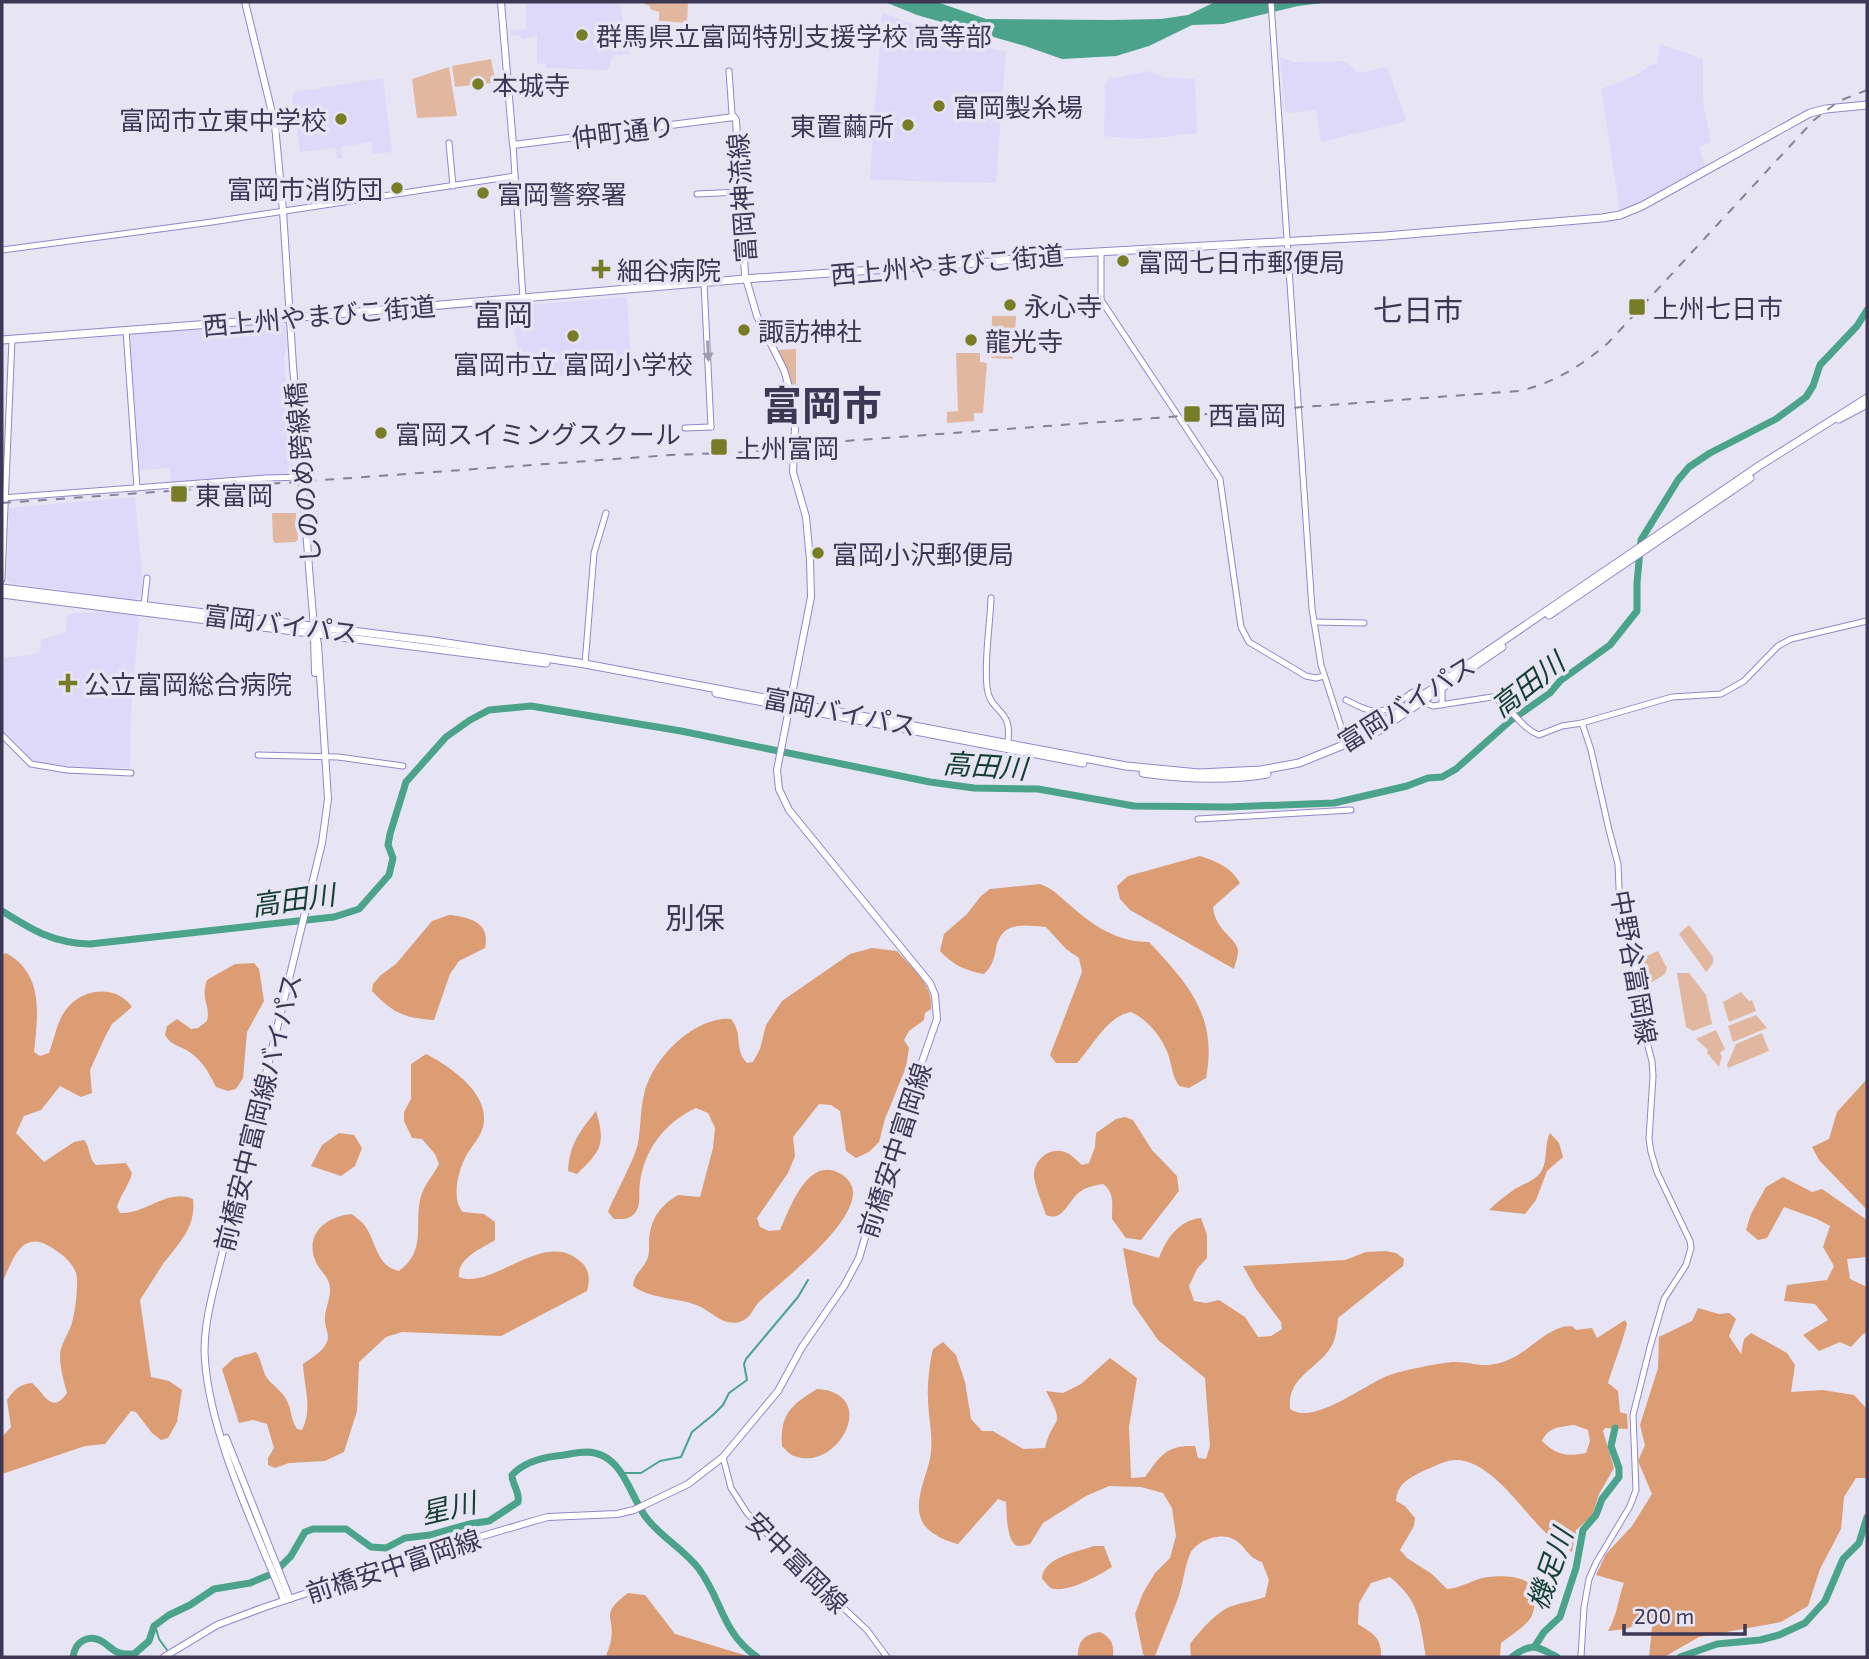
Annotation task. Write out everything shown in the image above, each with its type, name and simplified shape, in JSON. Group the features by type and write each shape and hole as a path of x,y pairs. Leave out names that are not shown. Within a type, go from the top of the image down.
{"highway":[{"name":"西上州やまびこ街道","path":"2,340 747,279 960,265 1018,257 1385,236 1620,215 1653,200 1810,113 1867,105"},
{"name":"富岡バイパス","path":"1347,746 1442,689 1624,565 1687,517 1827,421 1867,398"},
{"name":"富岡バイパス","path":"2,594 585,664 1126,771 1219,779 1283,771 1316,761 1378,732 1627,555 1867,404"},
{"name":"富岡バイパス","path":"2,588 585,668 790,704"},
{"path":"1375,728 1378,721 1376,713"}],"main road":[{"path":"245,2 275,125 289,318"},
{"path":"501,2 513,145"},
{"name":"仲町通り","path":"513,145 734,117"},
{"name":"富岡神流線","path":"734,117 747,279"},
{"path":"747,279 757,316 784,370 791,394 795,428 793,472 807,527 811,597 790,704"},
{"name":"しののめ跨線橋","path":"289,318 315,630"},
{"name":"前橋安中富岡線バイパス","path":"287,1600 214,1411 205,1362 206,1325 319,859 328,799 315,630"},
{"name":"前橋安中富岡線","path":"164,1657 217,1625 537,1520 548,1517 617,1514 634,1510 698,1479 723,1457 783,1383 802,1347 856,1266 891,1150 936,1019 935,995 930,982 789,810 779,789 777,771 790,704"}],"street":[{"path":"1271,2 1314,622 1324,676 1347,746"},
{"path":"729,71 734,117"},
{"path":"449,143 453,186"},
{"path":"513,145 523,298"},
{"path":"2,250 516,176"},
{"path":"698,194 740,192"},
{"path":"1101,252 1101,300 1220,479 1244,635 1254,645 1306,676 1324,676"},
{"path":"685,428 711,427 704,283"},
{"path":"125,330 137,488"},
{"path":"2,579 5,542 3,497 12,339"},
{"path":"3,497 307,477"},
{"path":"585,664 594,552 606,513"},
{"path":"144,606 146,578"},
{"path":"991,598 987,683 992,701 1007,719 1010,730 1007,746"},
{"path":"1346,700 1376,713 1384,712 1413,692 1431,705 1487,698 1500,701 1530,731 1539,735 1562,726 1582,723 1672,697 1720,694 1744,681 1778,646 1791,639 1867,621"},
{"path":"1314,622 1364,623"},
{"path":"1442,689 1442,705"},
{"name":"中野谷富岡線","path":"1581,1657 1584,1607 1589,1579 1630,1506 1636,1490 1633,1415 1647,1359 1664,1299 1686,1265 1691,1248 1653,1160 1649,1139 1653,1076 1643,1028 1642,985 1620,912 1619,864 1582,723"},
{"path":"2,735 31,764 41,767 131,773"},
{"path":"258,755 323,757 403,766"},
{"path":"1198,819 1351,810"},
{"name":"安中富岡線","path":"723,1457 731,1488 747,1513 792,1560 867,1630 887,1657"}],"shaded area":[{"name":"群馬県立富岡特別支援学校 高等部","path":"526,2 605,2 620,5 629,54 613,55 608,70 546,68 546,63 537,64 537,35 522,40 519,35 511,36 510,30 526,29"},
{"path":"639,2 688,2 687,23 659,21 659,12"},
{"path":"885,2 937,2 986,19 1111,20 1161,19 1188,15 1215,2 1331,2 1298,6 1223,24 1192,25 1149,46 1116,56 1062,59 917,15"},
{"name":"富岡製糸場","path":"882,12 909,23 924,25 943,36 1006,52 996,183 872,180 870,177"},
{"path":"1660,44 1703,59 1703,102 1711,142 1699,147 1706,170 1641,204 1620,211 1601,89 1657,64"},
{"path":"1280,57 1294,62 1345,61 1358,73 1387,67 1406,119 1404,122 1321,142 1316,110 1285,111"},
{"path":"491,59 494,75 501,75 501,82 455,87 452,66"},
{"path":"449,67 457,116 417,118 412,79"},
{"path":"1147,71 1164,77 1195,79 1197,134 1138,139 1104,136 1105,83 1110,79"},
{"name":"富岡市立東中学校","path":"383,78 392,152 373,154 371,142 341,147 342,158 337,159 335,148 300,152 292,97 294,92"},
{"name":"富岡市立 富岡小学校","path":"627,297 632,374 515,376 513,373 517,345 512,309 516,306"},
{"path":"992,316 1016,316 1013,359 991,358"},
{"path":"281,323 285,326 287,348 284,358 293,468 287,474 171,483 170,468 138,470 128,334"},
{"path":"796,349 796,387 793,389 778,350"},
{"path":"956,353 980,353 980,362 987,363 983,413 974,413 974,421 947,423 947,412 958,411"},
{"path":"135,497 142,574 141,595 136,600 10,583 7,578 9,508"},
{"path":"272,513 296,513 296,542 273,541"},
{"name":"公立富岡総合病院","path":"68,614 136,614 139,620 131,711 130,768 81,768 35,762 2,728 2,658 31,655 40,651 42,639 65,633"},
{"path":"1200,856 1227,869 1240,883 1213,907 1218,922 1237,947 1234,969 1130,910 1120,899 1117,886 1128,876"},
{"path":"1040,884 1107,932 1127,939 1149,942 1176,972 1197,1002 1204,1019 1209,1056 1206,1078 1189,1088 1179,1086 1162,1041 1148,1024 1131,1012 1108,1025 1077,1063 1056,1063 1050,1055 1082,972 1079,958 1066,949 1046,927 1021,926 1008,929 999,940 992,963 984,974 960,967 940,951 944,934 990,889"},
{"path":"449,915 477,922 485,932 485,948 459,961 450,974 434,1020 415,1018 386,1005 372,991 373,984 396,964 432,921"},
{"path":"1689,925 1713,957 1713,963 1706,972 1679,934"},
{"path":"872,948 897,951 921,977 931,1000 931,1009 925,1013 924,1020 909,1031 904,1040 909,1048 906,1067 885,1119 879,1142 869,1152 856,1158 846,1151 840,1111 831,1105 819,1104 793,1137 795,1156 788,1173 757,1218 760,1227 769,1231 780,1230 802,1186 819,1171 829,1170 844,1176 853,1188 849,1209 840,1223 814,1253 759,1302 745,1320 730,1323 699,1306 640,1291 633,1286 647,1259 652,1225 658,1213 678,1195 700,1197 713,1148 715,1128 708,1113 696,1108 666,1129 646,1159 636,1211 627,1218 614,1219 608,1212 636,1150 644,1095 655,1068 689,1032 717,1020 731,1019 737,1031 740,1052 747,1063 753,1062 760,1049 766,1025 782,1001 850,954"},
{"path":"1658,951 1667,968 1665,974 1649,984 1640,959"},
{"path":"6,953 27,972 33,984 37,1010 34,1052 40,1056 49,1053 62,1015 80,997 108,992 125,1000 132,1007 112,1024 105,1037 90,1070 92,1093 81,1097 60,1086 41,1110 24,1116 16,1133 44,1162 74,1142 84,1140 96,1165 126,1163 132,1173 117,1207 120,1213 129,1213 174,1197 193,1199 193,1209 189,1228 140,1300 151,1377 169,1381 182,1390 177,1422 168,1438 161,1440 136,1412 131,1411 105,1444 85,1446 2,1474 2,1437 11,1427 7,1400 12,1393 20,1386 32,1383 52,1402 61,1400 67,1393 60,1352 71,1326 77,1284 76,1273 68,1261 53,1248 39,1242 30,1242 18,1251 2,1282 2,955"},
{"path":"254,963 259,969 264,1001 247,1032 243,1078 236,1089 228,1091 216,1087 197,1058 172,1043 165,1035 167,1026 177,1019 191,1029 198,1028 207,1021 207,980 235,964"},
{"path":"1677,973 1689,973 1706,995 1712,1024 1693,1031 1686,1027"},
{"path":"1741,992 1749,1001 1752,1000 1756,1011 1729,1022 1723,1002"},
{"path":"1756,1015 1767,1028 1733,1042 1728,1026"},
{"path":"1716,1030 1725,1049 1720,1053 1722,1056 1719,1067 1707,1053 1708,1050 1696,1039"},
{"path":"1762,1033 1769,1051 1728,1068 1736,1044"},
{"path":"426,1054 447,1066 467,1083 481,1104 484,1115 482,1131 460,1169 457,1200 463,1212 484,1214 495,1222 495,1240 466,1259 459,1270 459,1277 472,1279 487,1276 535,1255 567,1253 586,1268 589,1279 587,1291 501,1336 402,1332 386,1337 359,1362 357,1411 344,1452 325,1461 289,1463 275,1468 268,1465 268,1458 274,1448 267,1424 253,1420 239,1423 222,1369 234,1358 256,1352 267,1378 286,1399 295,1426 302,1430 307,1414 303,1364 320,1352 328,1339 325,1316 330,1288 315,1260 313,1242 316,1234 334,1218 352,1214 364,1224 381,1259 399,1271 414,1253 417,1244 419,1203 439,1164 435,1154 422,1139 412,1138 404,1121 404,1112 411,1099 411,1064"},
{"path":"1867,1079 1867,1210 1819,1160 1812,1147 1829,1139 1837,1112"},
{"path":"596,1111 601,1139 596,1153 577,1174 568,1171 576,1139"},
{"path":"1125,1117 1133,1120 1152,1150 1177,1176 1179,1191 1141,1240 1126,1238 1112,1219 1111,1195 1103,1184 1081,1191 1057,1216 1046,1215 1034,1177 1040,1159 1050,1152 1063,1151 1082,1165 1089,1163 1095,1147 1096,1133 1116,1119"},
{"path":"339,1133 354,1135 362,1148 355,1166 341,1176 311,1166 322,1145"},
{"path":"1550,1133 1559,1143 1563,1157 1547,1171 1536,1200 1525,1214 1489,1210 1539,1174 1544,1166"},
{"path":"1783,1177 1812,1192 1822,1189 1867,1220 1867,1257 1847,1259 1850,1279 1867,1287 1867,1333 1851,1347 1840,1342 1819,1351 1803,1335 1828,1320 1815,1304 1784,1301 1787,1285 1827,1280 1834,1266 1823,1247 1830,1226 1784,1207 1767,1238 1758,1240 1746,1230 1751,1214 1766,1187"},
{"path":"1201,1218 1207,1235 1207,1258 1197,1269 1189,1286 1194,1301 1206,1303 1219,1300 1245,1317 1258,1337 1271,1336 1282,1329 1281,1322 1256,1289 1243,1266 1345,1260 1366,1252 1386,1251 1396,1253 1404,1259 1403,1266 1338,1318 1336,1335 1331,1346 1297,1382 1293,1390 1290,1409 1300,1413 1325,1408 1393,1374 1449,1362 1495,1364 1521,1353 1554,1330 1572,1326 1576,1330 1592,1328 1597,1338 1625,1320 1627,1324 1608,1383 1618,1391 1620,1412 1627,1414 1628,1429 1605,1428 1603,1431 1614,1468 1599,1494 1592,1516 1576,1530 1572,1552 1548,1535 1502,1485 1476,1465 1448,1461 1423,1471 1405,1482 1399,1490 1396,1501 1405,1506 1415,1518 1414,1526 1400,1550 1447,1589 1495,1576 1521,1579 1533,1587 1536,1594 1531,1617 1501,1643 1500,1657 1426,1657 1420,1622 1413,1604 1390,1577 1371,1583 1359,1603 1358,1624 1378,1640 1381,1657 1191,1657 1190,1644 1202,1629 1227,1608 1265,1597 1269,1580 1262,1562 1237,1542 1228,1537 1215,1537 1197,1545 1190,1554 1179,1595 1155,1656 1146,1657 1143,1654 1135,1614 1155,1573 1170,1558 1176,1536 1172,1508 1163,1493 1141,1487 1109,1486 1086,1496 1043,1523 1030,1544 1014,1544 1008,1527 1006,1502 998,1499 958,1544 940,1538 925,1526 919,1499 931,1452 929,1373 933,1349 943,1342 956,1355 965,1382 971,1419 982,1431 993,1431 1023,1449 1045,1448 1057,1417 1046,1391 1063,1393 1081,1384 1110,1358 1137,1378 1129,1427 1131,1478 1145,1477 1160,1457 1177,1447 1195,1446 1198,1458 1206,1459 1210,1446 1205,1378 1158,1340 1133,1304 1123,1248 1159,1258 1174,1232","holes":["1574,1425 1588,1430 1590,1441 1586,1453 1562,1454 1542,1441 1551,1430 1559,1427"]},
{"path":"1698,1308 1719,1314 1729,1313 1736,1319 1729,1336 1741,1354 1744,1339 1751,1333 1787,1353 1795,1365 1791,1392 1822,1390 1854,1395 1867,1409 1867,1478 1856,1478 1844,1497 1841,1529 1820,1569 1808,1606 1781,1622 1699,1637 1664,1657 1649,1657 1653,1618 1626,1629 1608,1631 1624,1583 1596,1575 1606,1554 1632,1526 1652,1494 1638,1461 1645,1445 1640,1425 1658,1368 1659,1337 1692,1321"},
{"path":"817,1389 836,1394 847,1404 849,1416 846,1430 837,1443 825,1453 810,1458 794,1456 782,1446 785,1418 800,1400"},
{"path":"1094,1546 1104,1546 1112,1567 1063,1589 1049,1587 1042,1579 1044,1571 1055,1560"},
{"path":"628,1593 645,1595 675,1634 751,1657 606,1657 611,1643 611,1611"},
{"path":"1100,1632 1111,1642 1113,1657 1078,1657 1083,1639"}],"waterway":[{"name":"高田川","path":"2,911 43,934 65,941 90,944 334,917 359,909 389,875 393,858 388,845 390,834 406,782 446,737 470,720 489,710 531,706 681,731 930,782 974,788 1038,789 1134,806 1228,807 1334,803 1407,786 1428,778 1442,777 1456,769 1510,721 1550,693 1560,681 1610,645 1637,611 1641,540 1678,480 1689,467 1710,453 1776,419 1806,397 1820,365 1857,326 1867,310"},
{"path":"623,1473 641,1473 660,1461 681,1457 692,1432 723,1405 729,1393 747,1380 744,1364 746,1359 798,1297 808,1280"},
{"name":"機足川","path":"1535,1646 1544,1632 1560,1617 1576,1568 1583,1530 1596,1515 1602,1499 1619,1477 1619,1468 1611,1446 1615,1428"},
{"name":"星川","path":"73,1657 79,1643 92,1638 119,1653 134,1654 149,1641 154,1626 169,1615 214,1589 250,1583 274,1573 291,1556 305,1532 313,1529 346,1529 371,1547 386,1548 405,1538 489,1521 518,1502 512,1475 521,1467 544,1458 587,1452 599,1454 617,1467 645,1516 699,1569 729,1627 745,1648 757,1657"},
{"name":"星川","path":"1680,1657 1717,1644 1760,1640 1779,1635 1805,1623 1825,1601 1843,1559 1859,1543 1867,1517"},
{"path":"155,1625 159,1639 167,1650"},
{"name":"星川","path":"1512,1657 1524,1649 1534,1647 1557,1657"}],"railway":[{"path":"2,503 671,455 750,452 805,444 1519,391 1566,373 1608,343 1814,120 1839,101 1867,90"}],"place":[{"name":"群馬県立富岡特別支援学校 高等部","path":"582,35"},
{"name":"本城寺","path":"478,84"},
{"name":"富岡製糸場","path":"939,106"},
{"name":"富岡市立東中学校","path":"341,119"},
{"name":"東置繭所","path":"908,125"},
{"name":"富岡市消防団","path":"397,188"},
{"name":"富岡警察署","path":"483,193"},
{"name":"富岡七日市郵便局","path":"1123,261"},
{"name":"細谷病院","path":"601,269"},
{"name":"永心寺","path":"1010,305"},
{"name":"上州七日市","path":"1637,307"},
{"name":"諏訪神社","path":"744,330"},
{"name":"富岡市立 富岡小学校","path":"573,336"},
{"name":"龍光寺","path":"971,340"},
{"name":"西富岡","path":"1192,414"},
{"name":"富岡スイミングスクール","path":"381,433"},
{"name":"上州富岡","path":"719,447"},
{"name":"東富岡","path":"179,494"},
{"name":"富岡小沢郵便局","path":"818,553"},
{"name":"公立富岡総合病院","path":"68,683"}],"district":[{"name":"七日市","path":"1418,309"},
{"name":"富岡","path":"503,314"},
{"name":"富岡市","path":"822,404"},
{"name":"別保","path":"695,917"}]}
